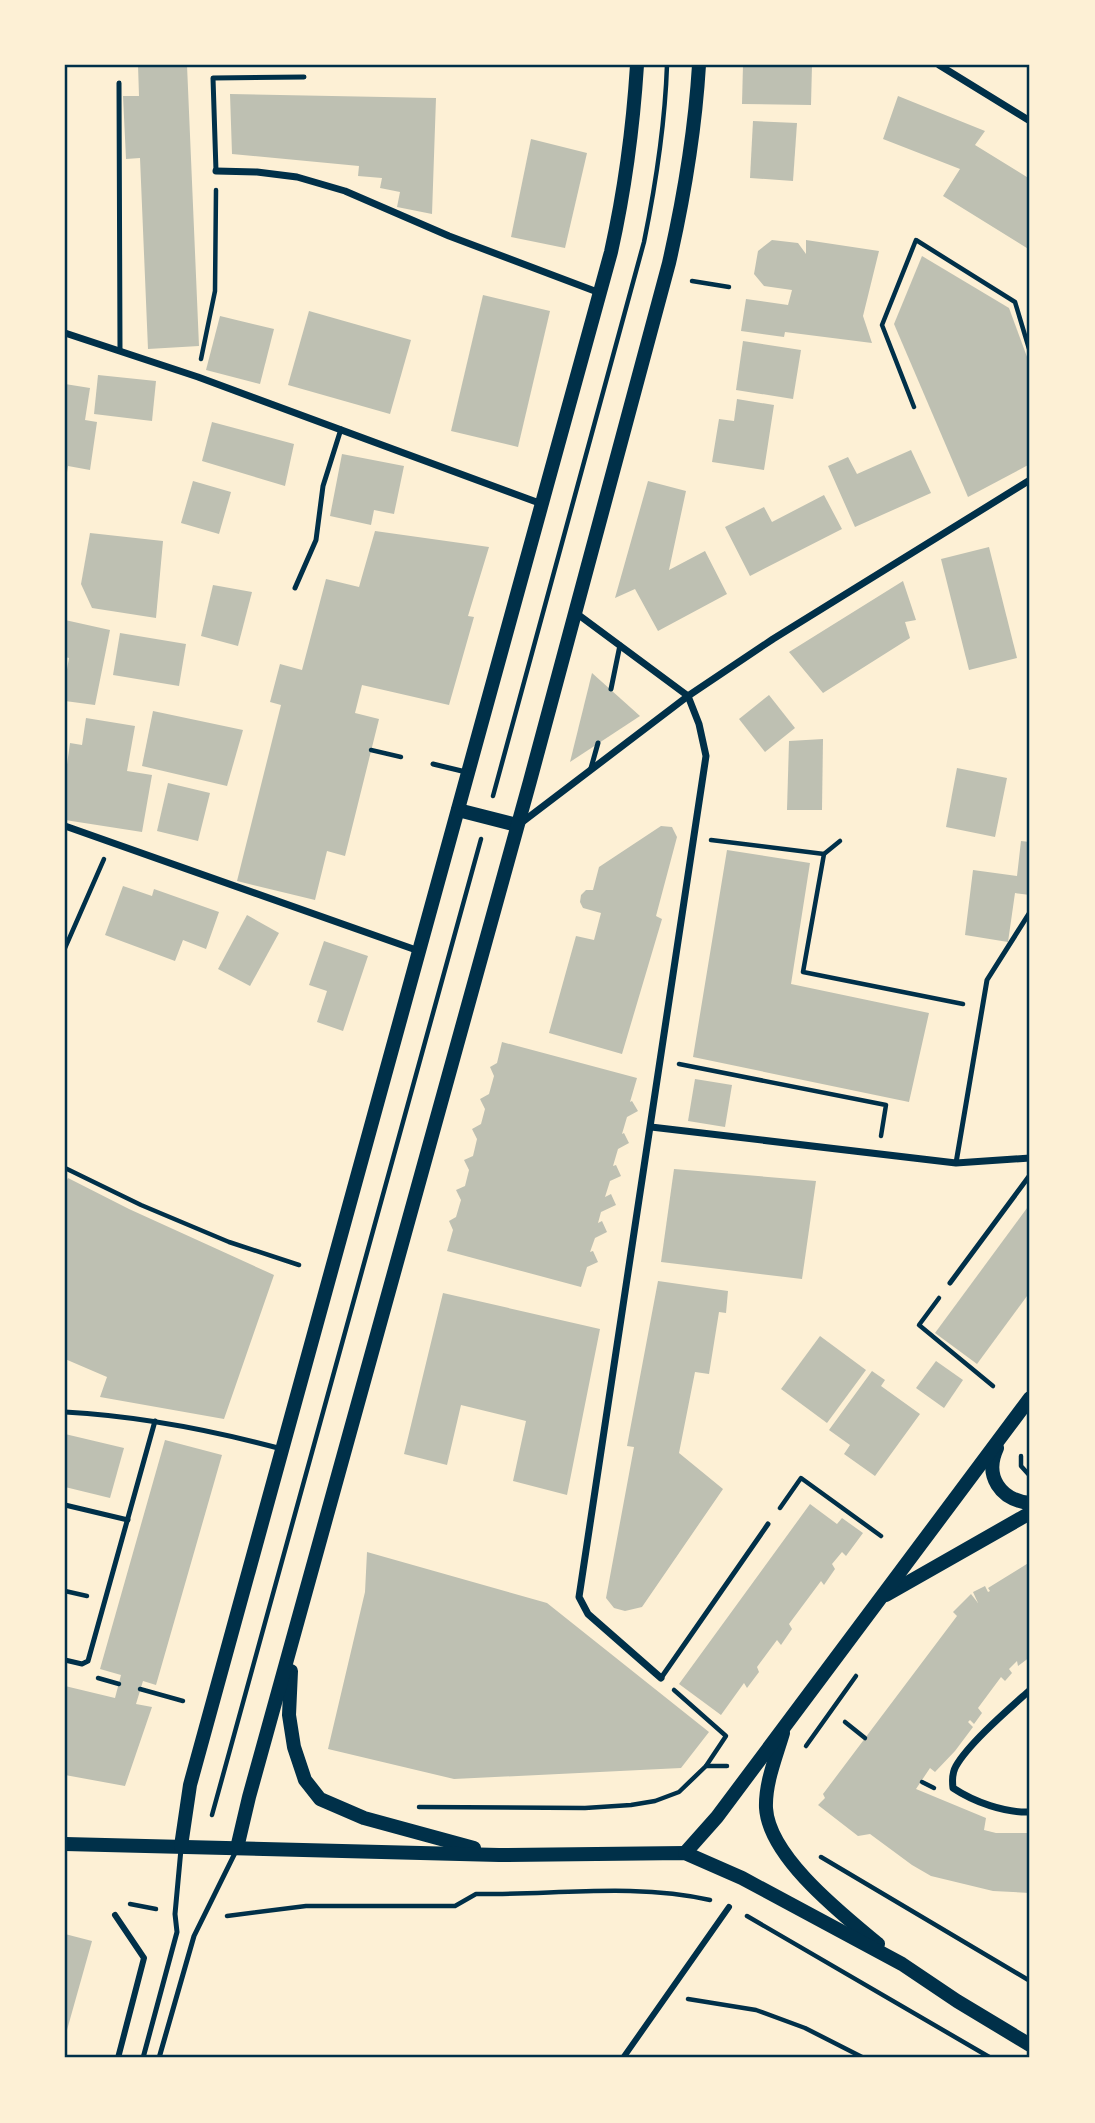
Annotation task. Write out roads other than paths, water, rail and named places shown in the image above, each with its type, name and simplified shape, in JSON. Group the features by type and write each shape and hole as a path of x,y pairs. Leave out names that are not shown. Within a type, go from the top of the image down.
{"main road":[{"path":"181,1846 190,1785 600,293 624,190 634,121 637,65"},
{"path":"237,1848 576,613 672,251 693,138 699,65"},
{"path":"458,810 517,825"},
{"path":"685,1853 717,1817 1030,1398"},
{"path":"1002,1437 993,1457 993,1474 997,1488 1006,1496 1030,1503"},
{"path":"882,1597 1030,1513"},
{"path":"293,1644 289,1715 294,1748 305,1780 320,1798 364,1818 499,1855"},
{"path":"785,1725 767,1795 766,1811 773,1831 794,1867 812,1886 902,1964"},
{"path":"65,1843 499,1855 685,1853 742,1878 902,1964 1030,2045"}],"street":[{"path":"939,65 1030,121"},
{"path":"216,171 297,177 345,191 449,236 600,293"},
{"path":"65,333 198,377 542,504"},
{"path":"517,825 688,696 773,639 1030,480"},
{"path":"576,613 688,696 699,723 706,756 579,1597 588,1614 660,1678"},
{"path":"65,826 419,951"},
{"path":"651,1127 956,1163 1030,1158"},
{"path":"1030,1690 1006,1711 965,1755 955,1767 952,1779 953,1788 962,1794 1002,1809 1030,1812"},
{"path":"623,2058 729,1907"},
{"path":"115,1916 144,1958 118,2058"}],"lane":[{"path":"216,171 213,78 304,78"},
{"path":"119,83 120,350"},
{"path":"295,588 316,540 323,486 341,429"},
{"path":"611,689 620,645"},
{"path":"592,768 598,743"},
{"path":"433,764 469,773"},
{"path":"956,1163 987,980 1030,912"},
{"path":"950,1283 1030,1175"},
{"path":"65,1412 155,1421 283,1449"},
{"path":"65,1660 82,1664 88,1661 155,1421"},
{"path":"65,1505 128,1520"},
{"path":"660,1678 768,1524"},
{"path":"143,2058 177,1931 181,1846"},
{"path":"159,2058 194,1937 237,1848"}]}
